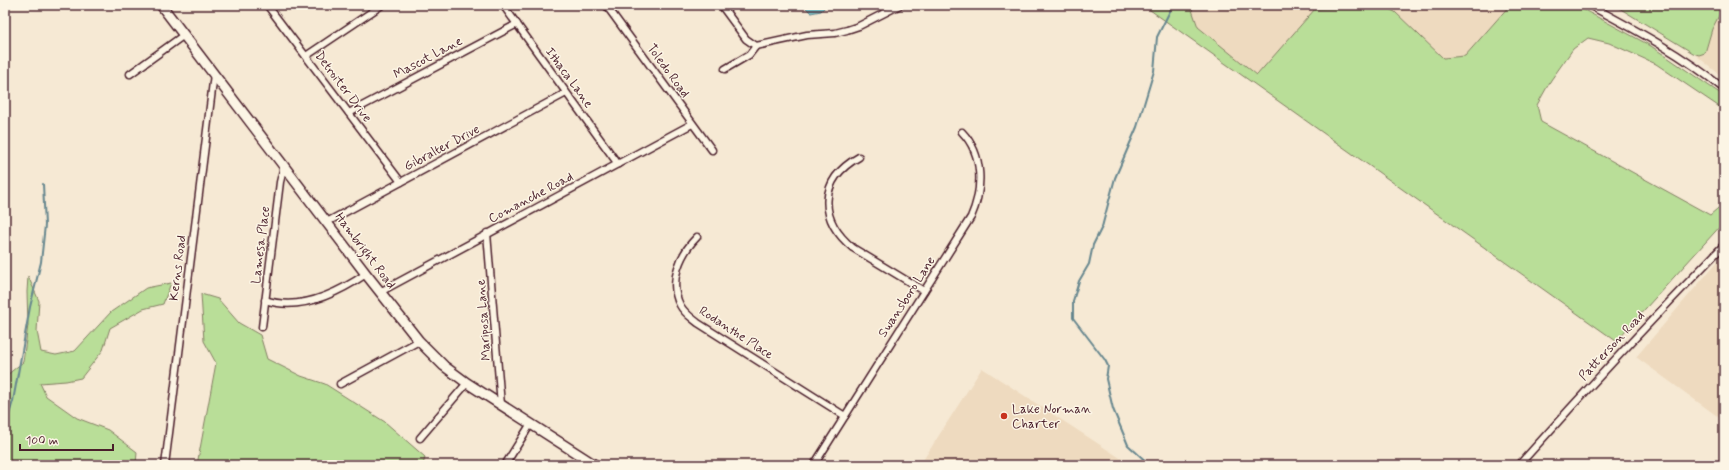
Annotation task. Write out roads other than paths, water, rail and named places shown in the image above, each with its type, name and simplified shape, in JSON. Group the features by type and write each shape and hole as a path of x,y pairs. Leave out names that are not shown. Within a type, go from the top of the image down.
{"main road":[{"name":"Hambright Road","path":"161,5 366,274 419,341 444,366 466,383 595,465"}],"street":[{"name":"Detroiter Drive","path":"267,5 401,182"},
{"path":"306,56 375,7 382,5"},
{"name":"Ithaca Lane","path":"503,5 618,164"},
{"name":"Toledo Road","path":"606,5 712,150"},
{"path":"721,5 746,39 756,46 768,45 807,35 835,33 847,30 859,26 900,5"},
{"path":"1589,5 1670,50 1724,89"},
{"name":"Mascot Lane","path":"349,113 517,24"},
{"path":"130,74 184,35"},
{"path":"725,69 749,55 756,46"},
{"name":"Kerns Road","path":"165,465 214,74"},
{"name":"Gibralter Drive","path":"327,222 566,93"},
{"name":"Comanche Road","path":"380,292 487,233 692,124"},
{"name":"Swansboro Lane","path":"814,465 971,217 978,199 980,179 977,159 971,144 962,132"},
{"path":"859,157 839,171 832,183 828,202 829,216 833,226 842,239 853,248 924,292"},
{"name":"Lamesa Place","path":"262,327 280,182 284,166"},
{"name":"Mariposa Lane","path":"487,233 500,406"},
{"name":"Rodanthe Place","path":"697,237 682,256 676,272 675,282 678,299 684,311 698,323 845,416"},
{"name":"Patterson Road","path":"1519,465 1645,326 1724,244"},
{"path":"265,300 291,303 314,300 342,289 366,274"},
{"path":"340,384 419,341"},
{"path":"420,438 466,383"},
{"path":"505,465 530,425"}],"water":[{"path":"806,5 827,5 821,11 811,13 806,8"}],"waterway":[{"path":"1150,465 1128,445 1113,409 1106,379 1108,366 1073,318 1073,301 1079,281 1089,264 1093,245 1102,227 1115,178 1137,127 1154,71 1157,37 1173,5"},
{"path":"5,428 13,401 30,307 41,262 45,225 43,184"}],"place":[{"name":"Lake Norman Charter","path":"1004,416"}]}
